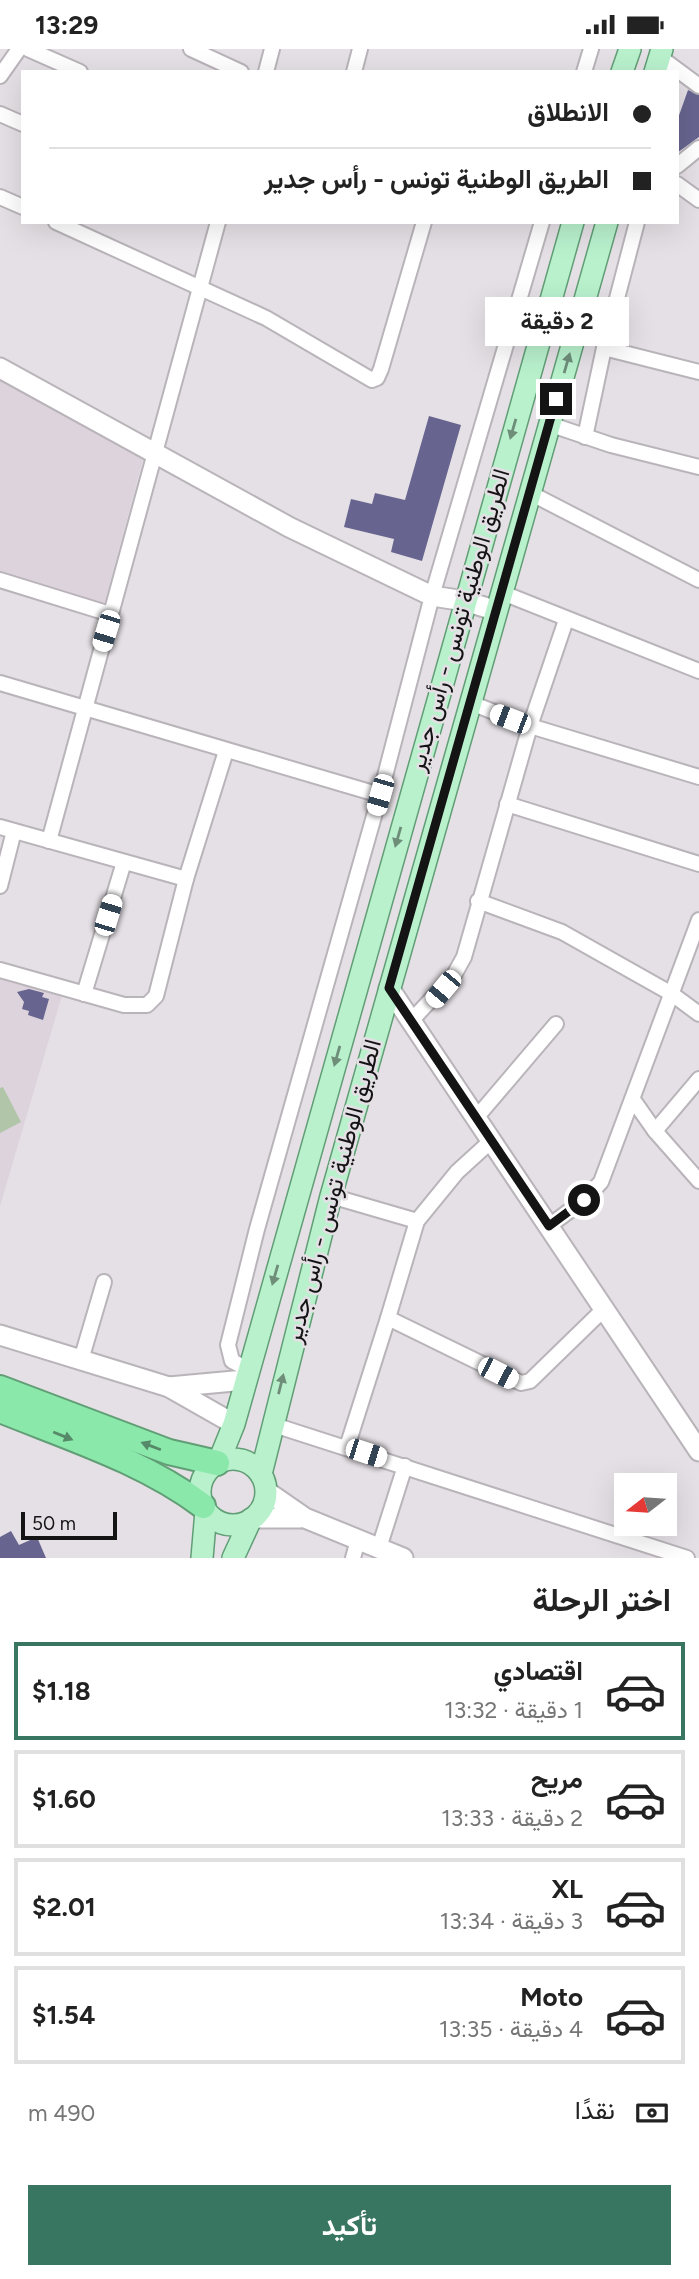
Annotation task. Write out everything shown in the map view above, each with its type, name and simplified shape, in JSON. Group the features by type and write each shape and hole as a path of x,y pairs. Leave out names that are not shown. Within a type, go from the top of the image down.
{"highway":[{"path":"0,1388 169,1452 218,1462"},
{"path":"0,1410 142,1467 173,1483 204,1508"}],"main road":[{"path":"623,70 630,49"},
{"name":"الطريق الوطنية تونس - رأس جدير","path":"218,1462 234,1424 572,224"},
{"name":"الطريق الوطنية تونس - رأس جدير","path":"263,1483 271,1424 331,1196 606,224"},
{"path":"202,1558 204,1508 200,1486 209,1469 218,1462 238,1459 255,1467 263,1483 262,1506 252,1518 233,1558"},
{"path":"204,1508 213,1518 232,1525 252,1518"}],"street":[{"path":"0,76 19,49"},
{"path":"28,49 75,70"},
{"path":"191,49 237,70"},
{"path":"267,70 272,49"},
{"path":"355,70 360,49"},
{"path":"585,70 591,49"},
{"path":"659,59 675,70"},
{"path":"679,72 699,86"},
{"path":"0,114 21,123"},
{"path":"679,164 699,148"},
{"path":"679,185 699,200"},
{"path":"0,197 21,206"},
{"path":"60,224 267,318 372,380 377,378 382,369 423,224"},
{"path":"49,841 83,710 157,453 198,287 217,224"},
{"path":"247,1374 232,1361 228,1345 230,1333 380,795 432,596 541,224"},
{"path":"585,437 604,348 636,224"},
{"path":"604,348 699,372"},
{"path":"0,368 289,527 432,596 500,602 566,620 699,671"},
{"path":"549,424 585,437 699,467"},
{"path":"530,493 699,580"},
{"path":"0,580 110,614"},
{"path":"411,1021 454,975 464,957 530,726 566,620"},
{"path":"0,684 380,795"},
{"path":"471,703 530,726 699,777"},
{"path":"0,970 124,1005 147,1005 156,996 186,879 226,751"},
{"path":"507,804 699,864"},
{"path":"0,886 7,829 186,879"},
{"path":"84,994 124,862"},
{"path":"478,901 562,932 672,995 699,1014"},
{"path":"549,1226 584,1200 601,1182 634,1101 699,921"},
{"path":"389,988 699,1451"},
{"path":"476,1118 556,1024"},
{"path":"655,1131 699,1079"},
{"path":"634,1101 655,1131 699,1181"},
{"path":"347,1447 416,1221 457,1172 491,1141"},
{"path":"331,1196 416,1221"},
{"path":"81,1360 104,1282"},
{"path":"388,1318 521,1383 530,1381 604,1309"},
{"path":"0,1335 169,1387 234,1424"},
{"path":"169,1387 247,1374"},
{"path":"271,1424 687,1558"},
{"path":"379,1548 405,1466"},
{"path":"263,1483 305,1518 355,1549 379,1548 402,1558"},
{"path":"252,1518 305,1518"}],"shaded area":[{"path":"0,373 144,456 102,612 0,576"},
{"path":"0,979 63,992 0,1206"}],"green space":[{"path":"3,1087 21,1122 0,1133 0,1088"}],"building":[{"path":"688,90 699,95 699,137 679,152 679,115"},
{"path":"429,416 461,425 422,561 391,552 394,539 344,527 351,499 372,504 375,493 405,500"},
{"path":"29,989 44,993 42,997 49,999 43,1020 28,1015 29,1011 22,1009 24,1002 17,992"},
{"path":"11,1531 19,1545 37,1537 46,1558 0,1558 0,1537"}],"route":[{"path":"556,399 389,988 549,1226 584,1200"}]}
